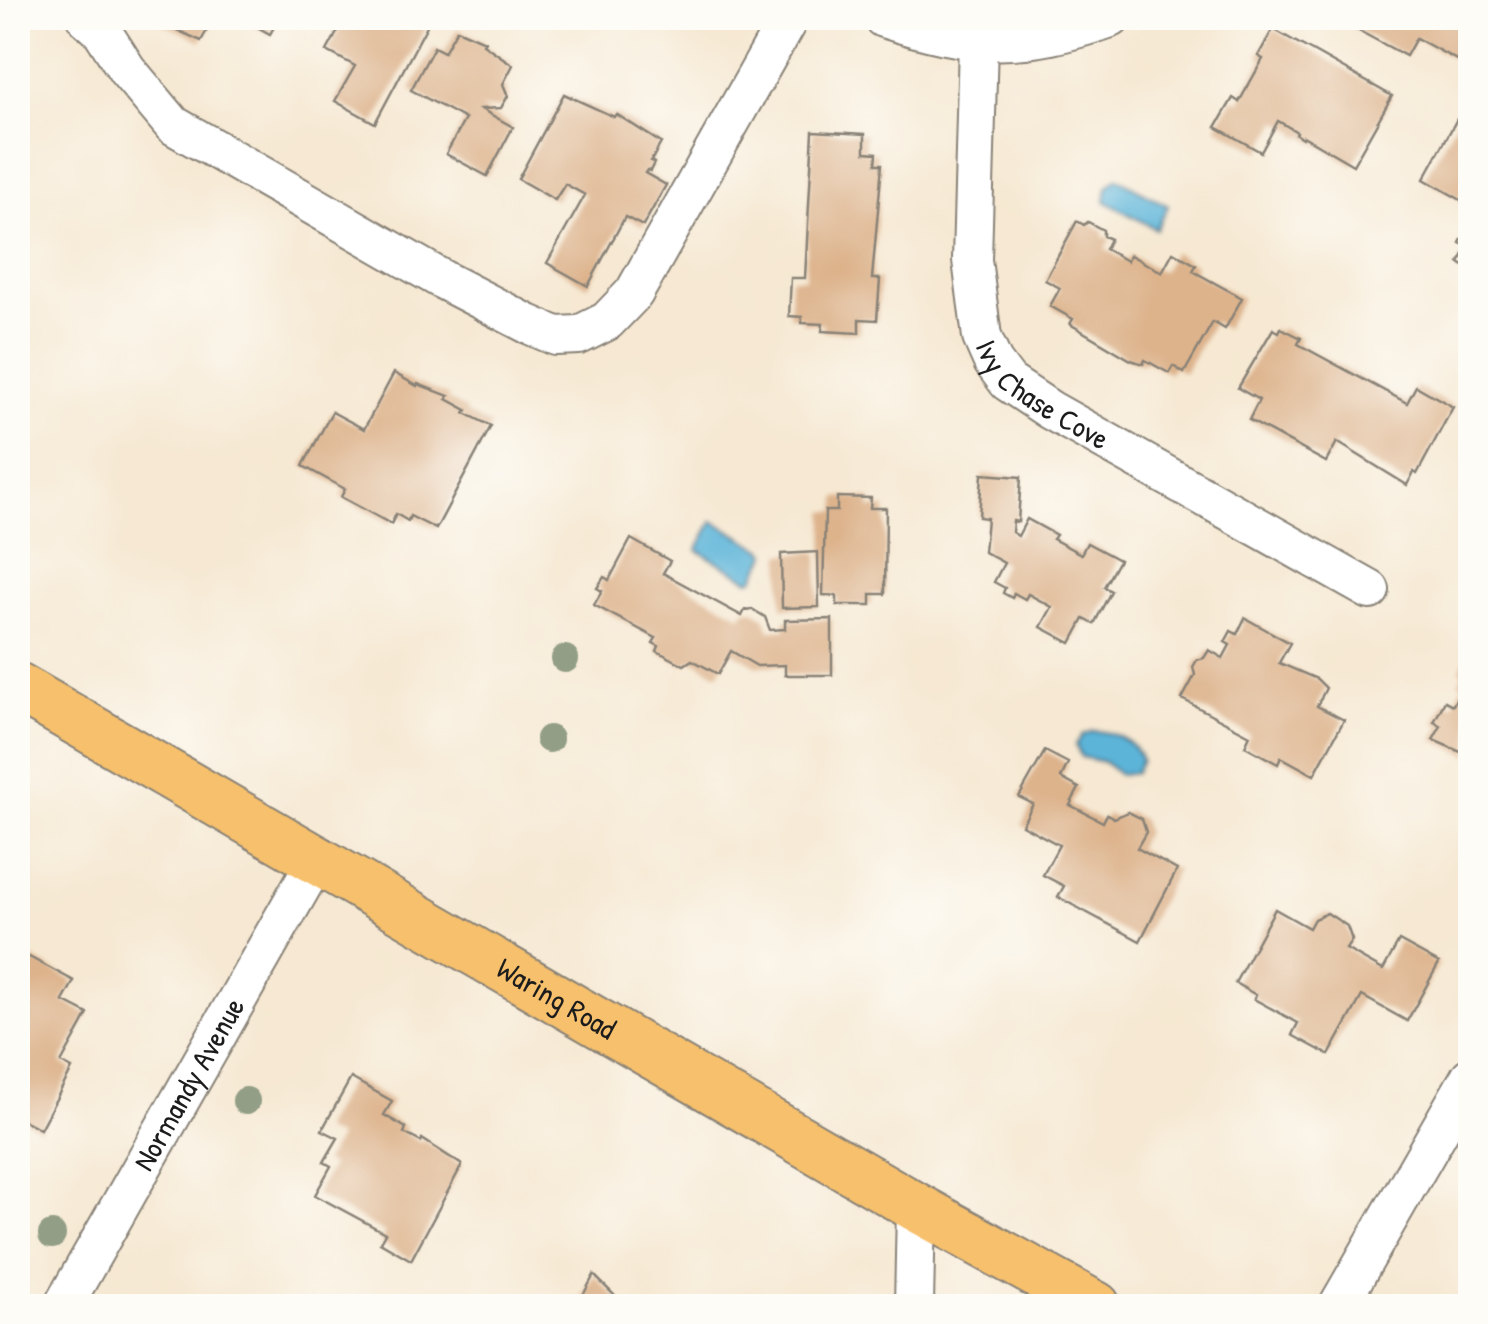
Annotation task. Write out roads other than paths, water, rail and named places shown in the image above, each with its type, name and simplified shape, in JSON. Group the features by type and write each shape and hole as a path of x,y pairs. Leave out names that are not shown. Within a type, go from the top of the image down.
{"main road":[{"name":"Waring Road","path":"18,687 1096,1306"}],"street":[{"path":"87,18 102,31 127,70 174,125 443,280 556,336 579,335 607,321 634,293 789,18"},
{"path":"883,18 947,38 978,42 1018,42 1104,20"},
{"name":"Ivy Chase Cove","path":"978,42 972,260 982,337 993,362 1008,382 1050,410 1370,590"},
{"name":"Normandy Avenue","path":"63,1306 316,861"},
{"path":"1338,1306 1470,1078"},
{"path":"914,1306 916,1206"}],"water":[{"path":"1117,178 1168,206 1156,229 1105,201 1107,187"},
{"path":"713,521 766,551 754,578 750,580 697,550"},
{"path":"1093,731 1115,735 1133,747 1141,760 1135,773 1120,775 1104,762 1081,757 1076,745 1082,735"}]}
